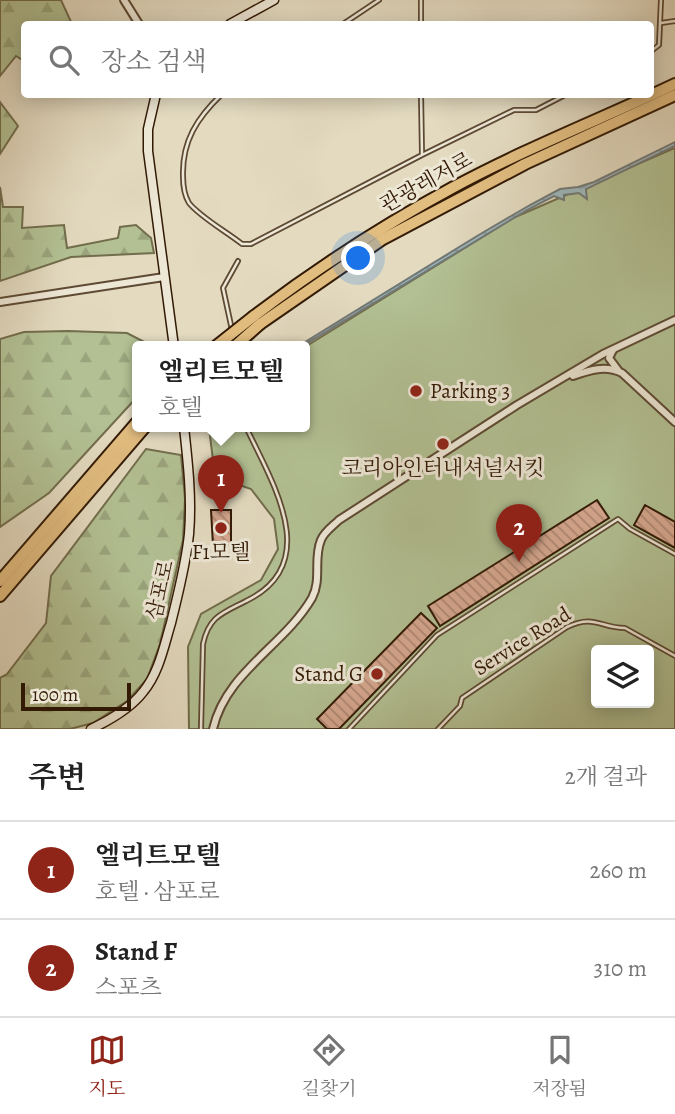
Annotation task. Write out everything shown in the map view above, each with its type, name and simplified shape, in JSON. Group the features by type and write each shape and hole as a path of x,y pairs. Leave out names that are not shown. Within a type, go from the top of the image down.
{"highway":[{"name":"관광레저로","path":"654,94 675,83"},
{"name":"관광레저로","path":"239,341 257,320 308,275 454,187 672,96"},
{"name":"관광레저로","path":"565,140 645,98"},
{"name":"관광레저로","path":"224,341 257,320"},
{"path":"0,581 132,428"},
{"path":"0,597 141,432"}],"street":[{"path":"124,0 137,21"},
{"path":"236,21 274,0"},
{"path":"155,98 148,129 148,151 173,341"},
{"path":"0,302 164,277"},
{"path":"213,729 219,709 232,686 299,615 312,597 318,583 321,541 332,527 353,509 558,381 614,349 675,320"},
{"path":"614,349 609,358 611,363 675,422"},
{"path":"558,381 602,368 612,368 622,373"},
{"name":"삼포로","path":"92,729 114,717 144,692 157,667 166,639 186,561 189,532 190,500 184,432"}],"lane":[{"path":"348,21 379,0"},
{"path":"421,0 421,21"},
{"path":"654,49 659,45 661,0"},
{"path":"661,23 675,21"},
{"path":"218,98 197,121 186,142 184,186 190,204 242,244 259,241 514,110 536,110 560,98"},
{"path":"421,98 422,155"},
{"path":"233,341 223,288 238,261"},
{"path":"201,729 203,644 206,631 222,612 263,593 273,584 281,572 286,552 286,523 281,504 248,432"},
{"path":"349,729 437,635 618,519 675,555"},
{"name":"Service Road","path":"438,729 460,706 462,698 579,621 590,620 625,628 675,656"}],"green space":[{"path":"0,0 61,0 71,21 21,21 21,59 16,56 0,76"},
{"path":"0,102 18,126 0,154"},
{"name":"코리아인터내셔널서킷","path":"675,148 675,729 189,729 188,647 201,614 261,580 278,549 274,519 251,489 225,480 213,460 210,432 310,432 310,344 513,218"},
{"path":"0,187 3,207 23,207 22,228 64,225 67,248 118,238 120,227 136,225 151,238 154,253 71,257 0,281"},
{"path":"24,332 127,333 142,341 132,341 132,402 49,493 0,527 0,339"},
{"path":"146,449 181,455 185,499 183,540 160,644 147,679 127,701 93,723 70,729 0,729 0,678 7,674 46,623 51,576"}],"water":[{"path":"675,142 675,146 586,189 587,199 579,193 564,195 564,200 554,196 527,210 310,342 307,341 530,205 560,189 594,182"}],"building":[{"path":"597,500 609,518 440,626 428,606"},
{"path":"645,505 675,522 675,548 634,525"},
{"path":"211,510 231,510 231,545 213,545"},
{"name":"Stand G","path":"421,613 437,628 339,729 327,729 317,719"}],"place":[{"name":"Parking 3","path":"416,391"},
{"name":"코리아인터내셔널서킷","path":"443,444"},
{"name":"엘리트모텔","path":"221,513"},
{"name":"F1모텔","path":"221,528"},
{"name":"Stand F","path":"519,562"},
{"name":"Stand G","path":"377,674"}]}
